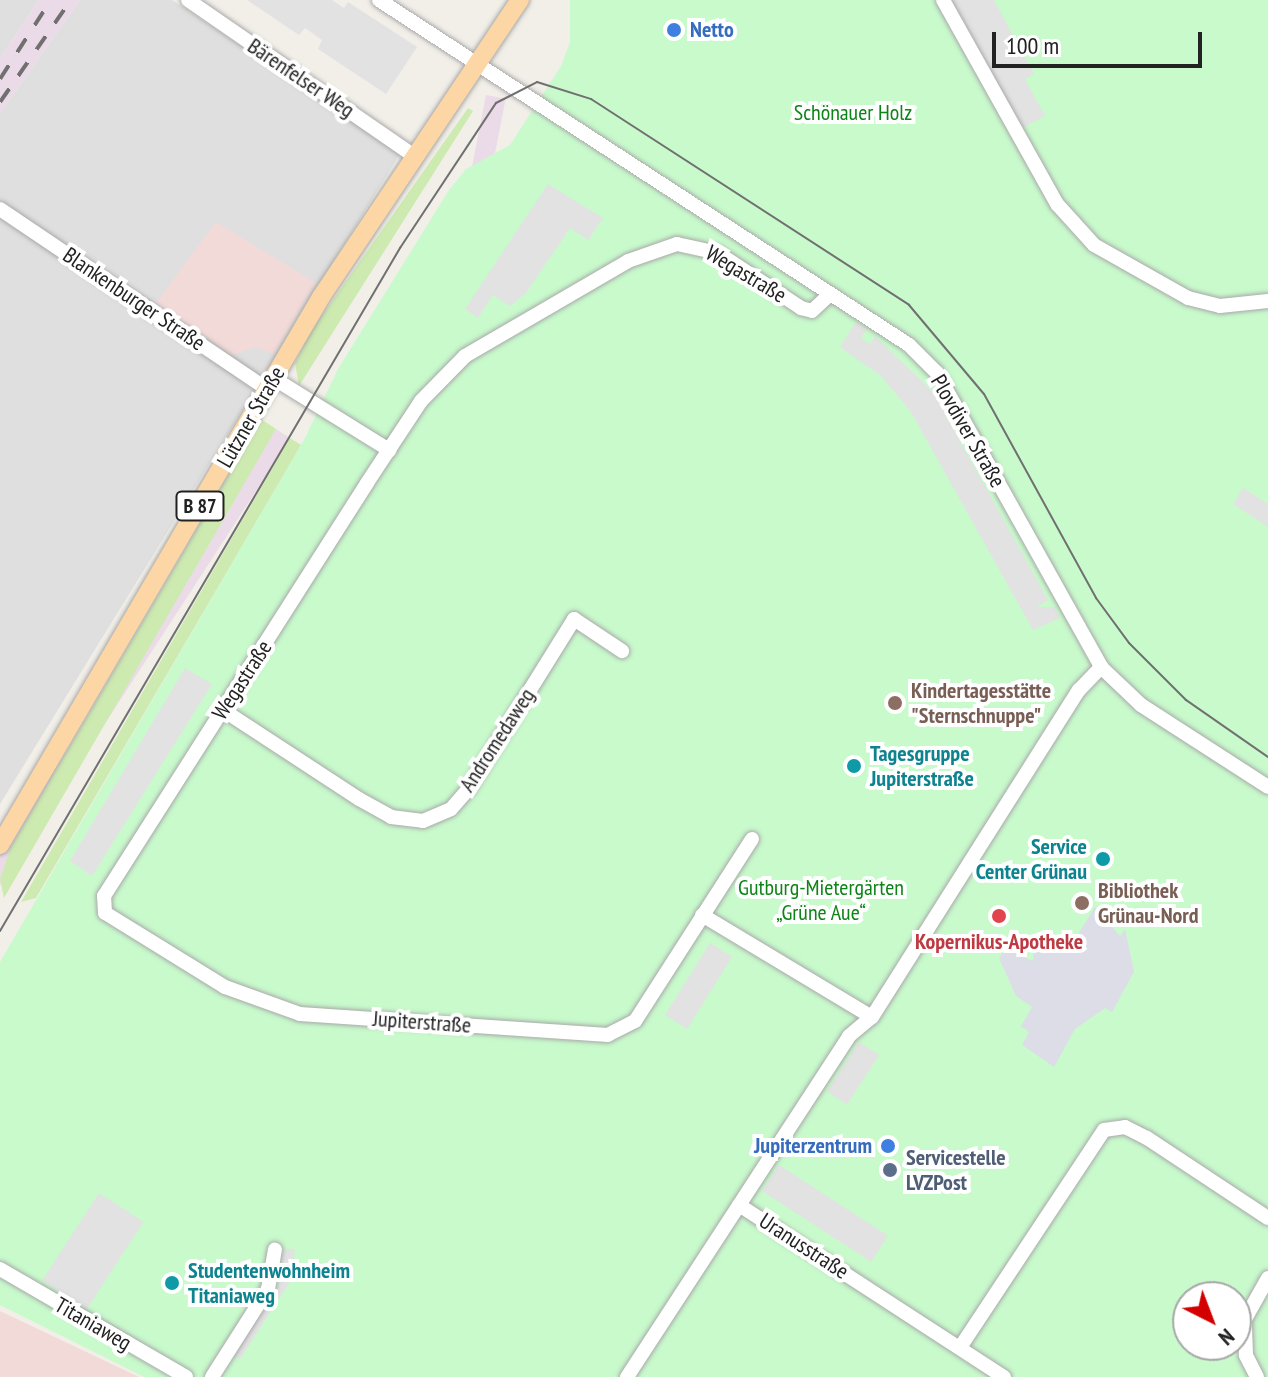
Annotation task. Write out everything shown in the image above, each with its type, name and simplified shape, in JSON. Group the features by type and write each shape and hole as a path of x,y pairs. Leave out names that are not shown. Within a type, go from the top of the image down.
{"main road":[{"name":"Lützner Straße","path":"0,845 270,383 414,156 520,0"}],"street":[{"name":"Bärenfelser Weg","path":"188,0 414,156"},
{"name":"Plovdiver Straße","path":"379,0 474,67 830,294 937,373 1101,667 1141,705 1268,787"},
{"path":"943,0 1050,193 1094,245 1188,298 1220,306 1268,301"},
{"name":"Blankenburger Straße","path":"0,209 270,383"},
{"name":"Wegastraße","path":"105,913 104,896 389,450 421,401 465,356 641,254 699,246 812,311 830,294"},
{"path":"270,383 389,450"},
{"name":"Andromedaweg","path":"223,710 391,817 423,821 451,809 469,788 574,619 622,651"},
{"path":"739,1205 852,1032 872,1017 1079,690 1101,667"},
{"name":"Jupiterstraße","path":"105,913 225,987 300,1014 608,1035 635,1021 752,839"},
{"path":"702,915 872,1017"},
{"path":"961,1346 1104,1130 1125,1127 1147,1138 1268,1218"},
{"name":"Uranusstraße","path":"627,1377 739,1205 961,1346 1004,1377"},
{"path":"212,1377 268,1289 275,1250"},
{"name":"Titaniaweg","path":"0,1269 186,1377"},
{"path":"1257,1377 1246,1355 1245,1319 1268,1278"}],"shaded area":[{"path":"0,0 39,0 0,58"},
{"path":"39,0 80,0 0,113 0,58"},
{"path":"80,0 172,0 401,152 0,804 0,113"},
{"path":"247,0 332,0 344,8 348,2 417,47 386,94 318,49 322,40 305,28 299,35"},
{"path":"950,0 994,0 1034,74 1025,79 1045,116 1022,128"},
{"path":"486,95 506,99 440,438 420,435"},
{"path":"548,184 603,218 588,240 570,228 526,293 510,306 493,295 478,318 465,309"},
{"path":"216,222 316,283 274,354 255,347 232,355 156,303"},
{"path":"856,322 867,329 861,338 870,344 875,336 932,391 1048,600 1037,607 1054,607 1060,618 1033,630 911,412 881,376 840,347"},
{"path":"276,429 290,438 0,885 0,854"},
{"path":"1243,488 1268,504 1268,527 1233,504"},
{"path":"185,668 212,684 92,876 70,861"},
{"path":"1095,907 1120,936 1125,929 1134,972 1112,1012 1105,1008 1075,1029 1054,1067 1022,1045 1029,1032 1021,1026 1032,1007 1016,996 999,958 1006,949 1033,961 1034,947 1048,936 1069,949"},
{"path":"710,943 732,957 687,1029 665,1015"},
{"path":"859,1042 879,1055 847,1105 827,1091"},
{"path":"779,1165 888,1236 871,1262 762,1191"},
{"path":"99,1193 143,1222 87,1309 42,1280"},
{"path":"283,1249 295,1249 291,1280 240,1359 233,1355 280,1282"},
{"path":"0,1311 139,1377 0,1377"}],"green space":[{"path":"570,0 1268,0 1268,1377 144,1377 0,1305 0,962 305,438 338,369 449,190 466,169 510,145 561,66 570,42"},
{"path":"468,108 473,111 299,386 295,363 311,331"},
{"path":"261,419 276,429 4,898 0,879 11,847"},
{"path":"290,438 301,445 36,898 21,902"}],"tram line":[{"path":"0,931 400,248 496,103 537,82 591,99 909,305 984,394 1096,598 1129,643 1186,700 1268,757"}],"railway":[{"path":"0,79 51,0"},
{"path":"0,102 71,0"}],"place":[{"name":"Netto","path":"674,30"},
{"name":"Kindertagesstätte \"Sternschnuppe\"","path":"895,703"},
{"name":"Tagesgruppe Jupiterstraße","path":"854,766"},
{"name":"Service Center Grünau","path":"1103,859"},
{"name":"Bibliothek Grünau-Nord","path":"1082,903"},
{"name":"Kopernikus-Apotheke","path":"999,916"},
{"name":"Jupiterzentrum","path":"888,1146"},
{"name":"Servicestelle LVZPost","path":"890,1170"},
{"name":"Studentenwohnheim Titaniaweg","path":"172,1283"}],"park label":[{"name":"Schönauer Holz","path":"853,113"},
{"name":"Gutburg-Mietergärten „Grüne Aue“","path":"821,900"}]}
